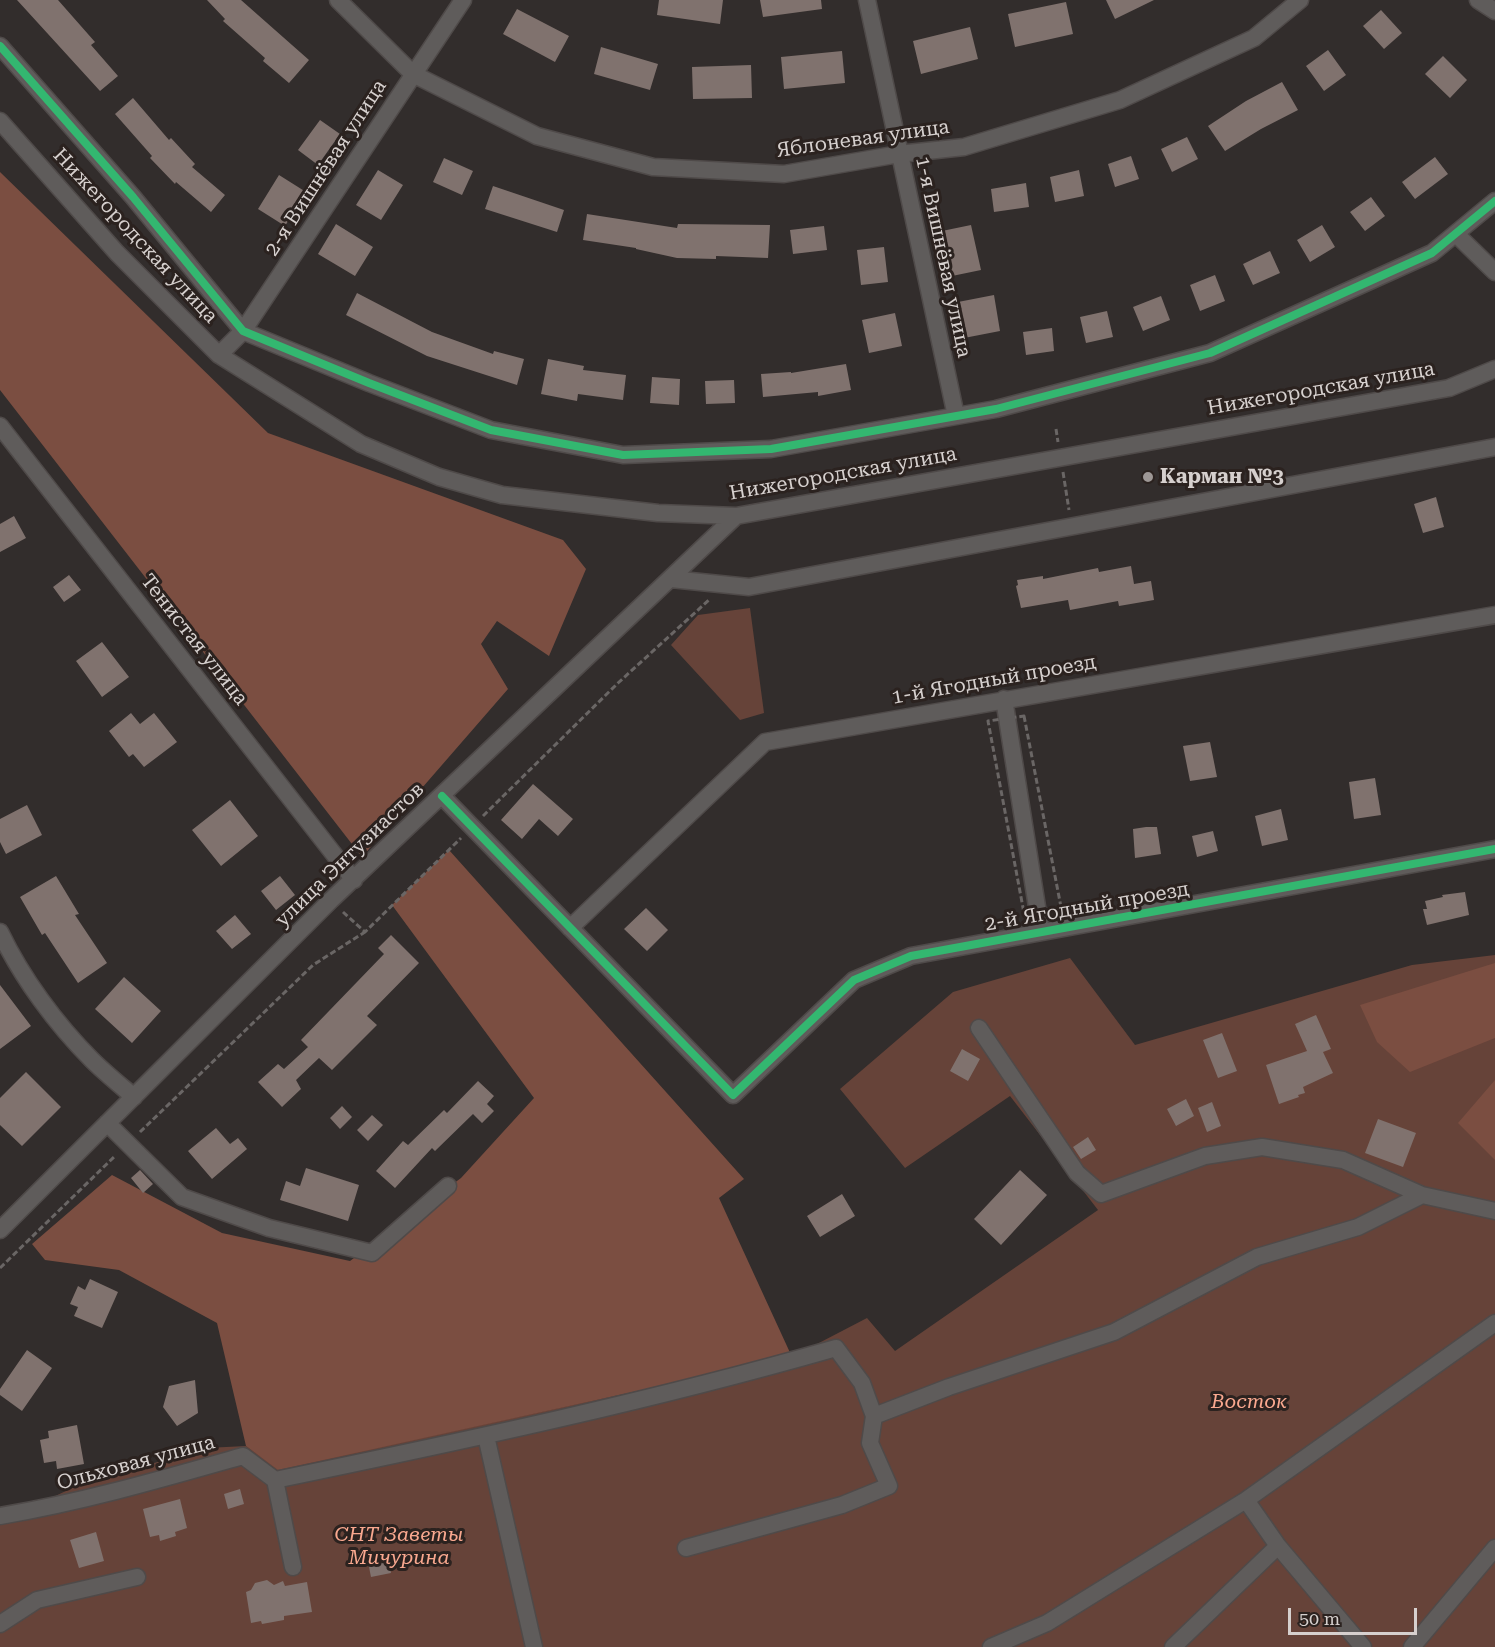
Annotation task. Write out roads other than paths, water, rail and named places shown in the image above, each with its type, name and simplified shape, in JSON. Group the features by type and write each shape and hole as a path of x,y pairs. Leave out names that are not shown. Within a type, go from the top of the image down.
{"street":[{"name":"Яблоневая улица","path":"338,0 413,74 537,135 652,167 784,174 899,154 964,147 1120,100 1254,38 1300,0"},
{"name":"2-я Вишнёвая улица","path":"219,355 243,330 312,230 463,0"},
{"name":"1-я Вишнёвая улица","path":"867,0 956,416"},
{"path":"1478,0 1495,11"},
{"path":"0,46 133,197 243,330 369,383 491,430 623,455 771,449 996,410 1210,353 1432,253 1495,201"},
{"name":"Нижегородская улица","path":"0,121 117,253 219,355 361,444 439,477 502,495 658,513 736,516 1449,388 1495,369"},
{"path":"1456,234 1495,272"},
{"name":"Тенистая улица","path":"0,426 354,880"},
{"path":"671,579 749,587 1495,447"},
{"name":"улица Энтузиастов","path":"0,1230 331,900 736,516"},
{"name":"1-й Ягодный проезд","path":"570,928 765,742 1495,615"},
{"path":"1004,699 1041,932"},
{"path":"442,796 570,928"},
{"name":"2-й Ягодный проезд","path":"570,928 733,1095 854,980 911,956 1495,849"},
{"path":"0,932 11,955 51,1012 91,1060 134,1097"},
{"path":"979,1028 1077,1173 1101,1194 1205,1156 1262,1147 1342,1160 1422,1195 1495,1211"},
{"path":"107,1123 182,1197 269,1228 372,1253 448,1186"},
{"path":"874,1416 949,1387 1114,1332 1257,1257 1358,1227 1422,1195"},
{"path":"991,1647 1047,1623 1246,1500 1495,1323"},
{"path":"293,1567 275,1480 486,1436 726,1380 836,1348 862,1383 874,1416 870,1443 889,1486 842,1505 687,1548"},
{"path":"486,1436 534,1647"},
{"name":"Ольховая улица","path":"0,1515 84,1500 243,1456 275,1480"},
{"path":"1246,1500 1278,1546 1363,1647"},
{"path":"1173,1647 1278,1546"},
{"path":"1412,1647 1495,1548"},
{"path":"0,1624 37,1600 136,1577"}],"place":[{"name":"Карман №3","path":"1148,477"}],"park label":[{"name":"Восток","path":"1249,1402"},
{"name":"СНТ Заветы Мичурина","path":"399,1546"}]}
